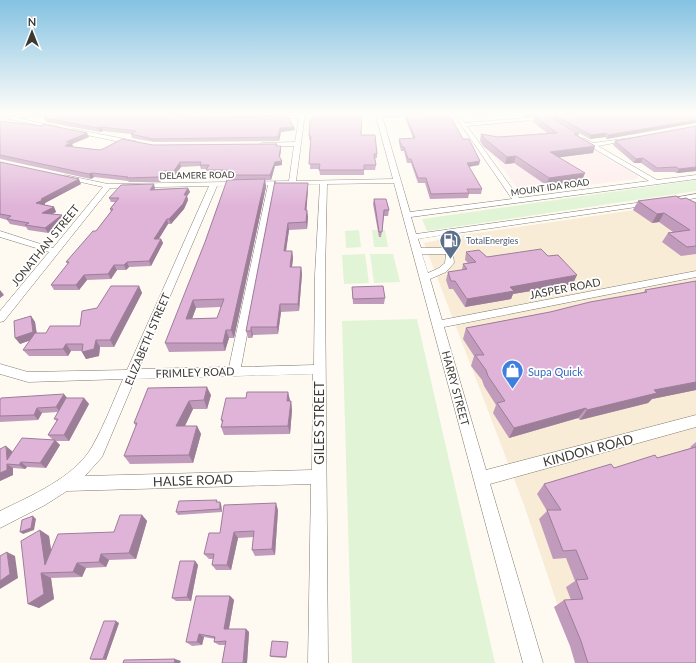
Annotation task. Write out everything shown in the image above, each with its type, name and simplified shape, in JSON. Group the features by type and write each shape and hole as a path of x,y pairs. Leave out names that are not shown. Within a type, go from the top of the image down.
{"street":[{"path":"254,145 297,144 292,182"},
{"name":"HARRY STREET","path":"387,144 532,663"},
{"path":"477,144 517,201"},
{"path":"593,145 599,144"},
{"path":"593,145 656,182"},
{"name":"DELAMERE ROAD","path":"56,175 108,186 398,181"},
{"name":"MOUNT IDA ROAD","path":"407,215 696,177"},
{"name":"GILES STREET","path":"318,663 320,275 324,182"},
{"path":"234,371 272,183"},
{"name":"ELIZABETH STREET","path":"66,484 97,452 214,184"},
{"name":"JONATHAN STREET","path":"0,318 108,186"},
{"path":"415,244 447,232 696,196"},
{"path":"424,278 443,271 449,266 451,260 447,232"},
{"path":"0,234 55,251"},
{"path":"415,244 449,252"},
{"name":"JASPER ROAD","path":"438,324 696,274"},
{"name":"FRIMLEY ROAD","path":"0,369 28,377 320,369"},
{"name":"KINDON ROAD","path":"481,479 696,421"},
{"name":"HALSE ROAD","path":"66,484 319,477"},
{"path":"0,520 66,484"}],"shaded area":[{"path":"485,144 584,144 638,175 637,179 527,193 519,191"},
{"path":"696,201 696,663 577,663 524,505 424,243 463,235"}],"green space":[{"path":"696,180 696,191 427,231 422,219"},
{"path":"359,230 361,247 346,248 345,231"},
{"path":"372,230 385,230 388,247 374,247"},
{"path":"365,254 369,283 344,284 342,255"},
{"path":"370,254 393,254 400,282 374,283"},
{"path":"417,319 495,663 352,663 342,321"}],"building":[{"path":"0,144 68,144 65,146 100,150 113,144 277,144 276,146 281,146 279,156 282,161 275,162 270,175 225,175 228,170 206,170 209,165 200,165 201,162 180,162 174,171 163,171 159,177 127,178 128,177 92,173 89,174 0,155"},
{"path":"310,144 376,144 377,154 374,154 376,165 364,165 364,170 319,170 320,164 309,164"},
{"path":"401,144 471,144 480,161 467,163 482,189 467,189 469,193 431,194 426,178 418,178 411,159 408,159 404,147 402,147"},
{"path":"491,144 591,144 595,146 550,152 585,173 549,178 516,156 507,157"},
{"path":"618,144 696,144 696,167 679,169 676,167 657,168 643,158 636,159"},
{"path":"0,162 79,179 36,203 54,207 42,213 62,215 45,228 25,225 29,223 7,219 11,216 0,214"},
{"path":"265,179 231,330 226,330 223,343 165,343 205,242 227,180","holes":["224,299 217,318 186,319 193,300"]},
{"path":"275,181 275,183 308,183 305,210 307,210 306,222 288,223 284,251 292,251 290,267 301,267 298,304 280,304 277,327 251,327 251,331 246,331"},
{"path":"154,184 150,190 188,188 184,195 187,195 183,204 169,219 167,219 154,239 161,239 149,261 127,262 124,265 114,265 108,274 84,275 76,285 51,285 69,262 66,262 93,231 96,231 113,209 110,209 119,198 109,198 121,185"},
{"path":"676,196 681,199 686,198 696,203 696,246 687,247 668,233 690,230 664,213 657,214 638,201"},
{"path":"374,199 386,199 389,210 384,210 382,232 379,232"},
{"path":"541,249 548,256 558,255 577,275 510,287 514,291 467,299 455,281 451,281 448,272 467,269 463,264 476,262 466,252 479,250 487,257"},
{"path":"696,281 696,382 654,390 657,393 587,410 586,408 514,428 497,403 505,401 475,355 484,355 466,328 550,312 590,302 647,292 645,290"},
{"path":"111,286 139,286 110,340 96,340 94,349 82,352 83,344 66,344 63,349 23,350 35,333 46,333 50,326 80,326 82,311 97,308"},
{"path":"383,286 385,298 353,299 352,287"},
{"path":"31,316 33,332 15,338 14,321"},
{"path":"207,387 204,400 189,401 176,426 197,426 189,455 124,456 137,423 134,423 148,388"},
{"path":"247,392 288,392 287,401 291,401 288,426 221,427 226,398 246,398"},
{"path":"64,394 56,407 37,408 34,415 0,416 1,398"},
{"path":"66,398 84,398 64,435 48,435 58,419 54,419"},
{"path":"22,438 55,440 40,463 21,462 19,465 7,464 7,470 0,473 0,449 6,446 7,460"},
{"path":"696,447 696,663 588,663 581,641 564,600 583,599 576,580 588,579 576,550 563,551 547,510 561,510 544,484 611,464 614,468 655,455 657,458"},
{"path":"217,500 216,502 220,502 220,509 176,512 179,501"},
{"path":"276,503 272,549 252,550 254,531 234,532 227,565 212,565 214,554 204,554 209,533 220,533 224,505"},
{"path":"120,515 142,515 129,553 101,554 99,562 77,563 73,572 41,573 44,594 28,604 21,541 40,530 45,565 58,534 114,532"},
{"path":"33,516 31,528 20,532 22,520"},
{"path":"7,552 10,574 0,581 0,556"},
{"path":"180,561 195,561 187,597 172,598"},
{"path":"196,596 230,596 224,629 246,629 243,663 222,663 226,641 214,642 215,637 199,634 197,642 186,642"},
{"path":"104,621 116,621 103,659 90,659"},
{"path":"272,641 288,642 286,657 270,656"},
{"path":"175,659 174,663 123,663 124,660"}],"place":[{"name":"TotalEnergies","path":"450,260"},
{"name":"Supa Quick","path":"513,390"}]}
